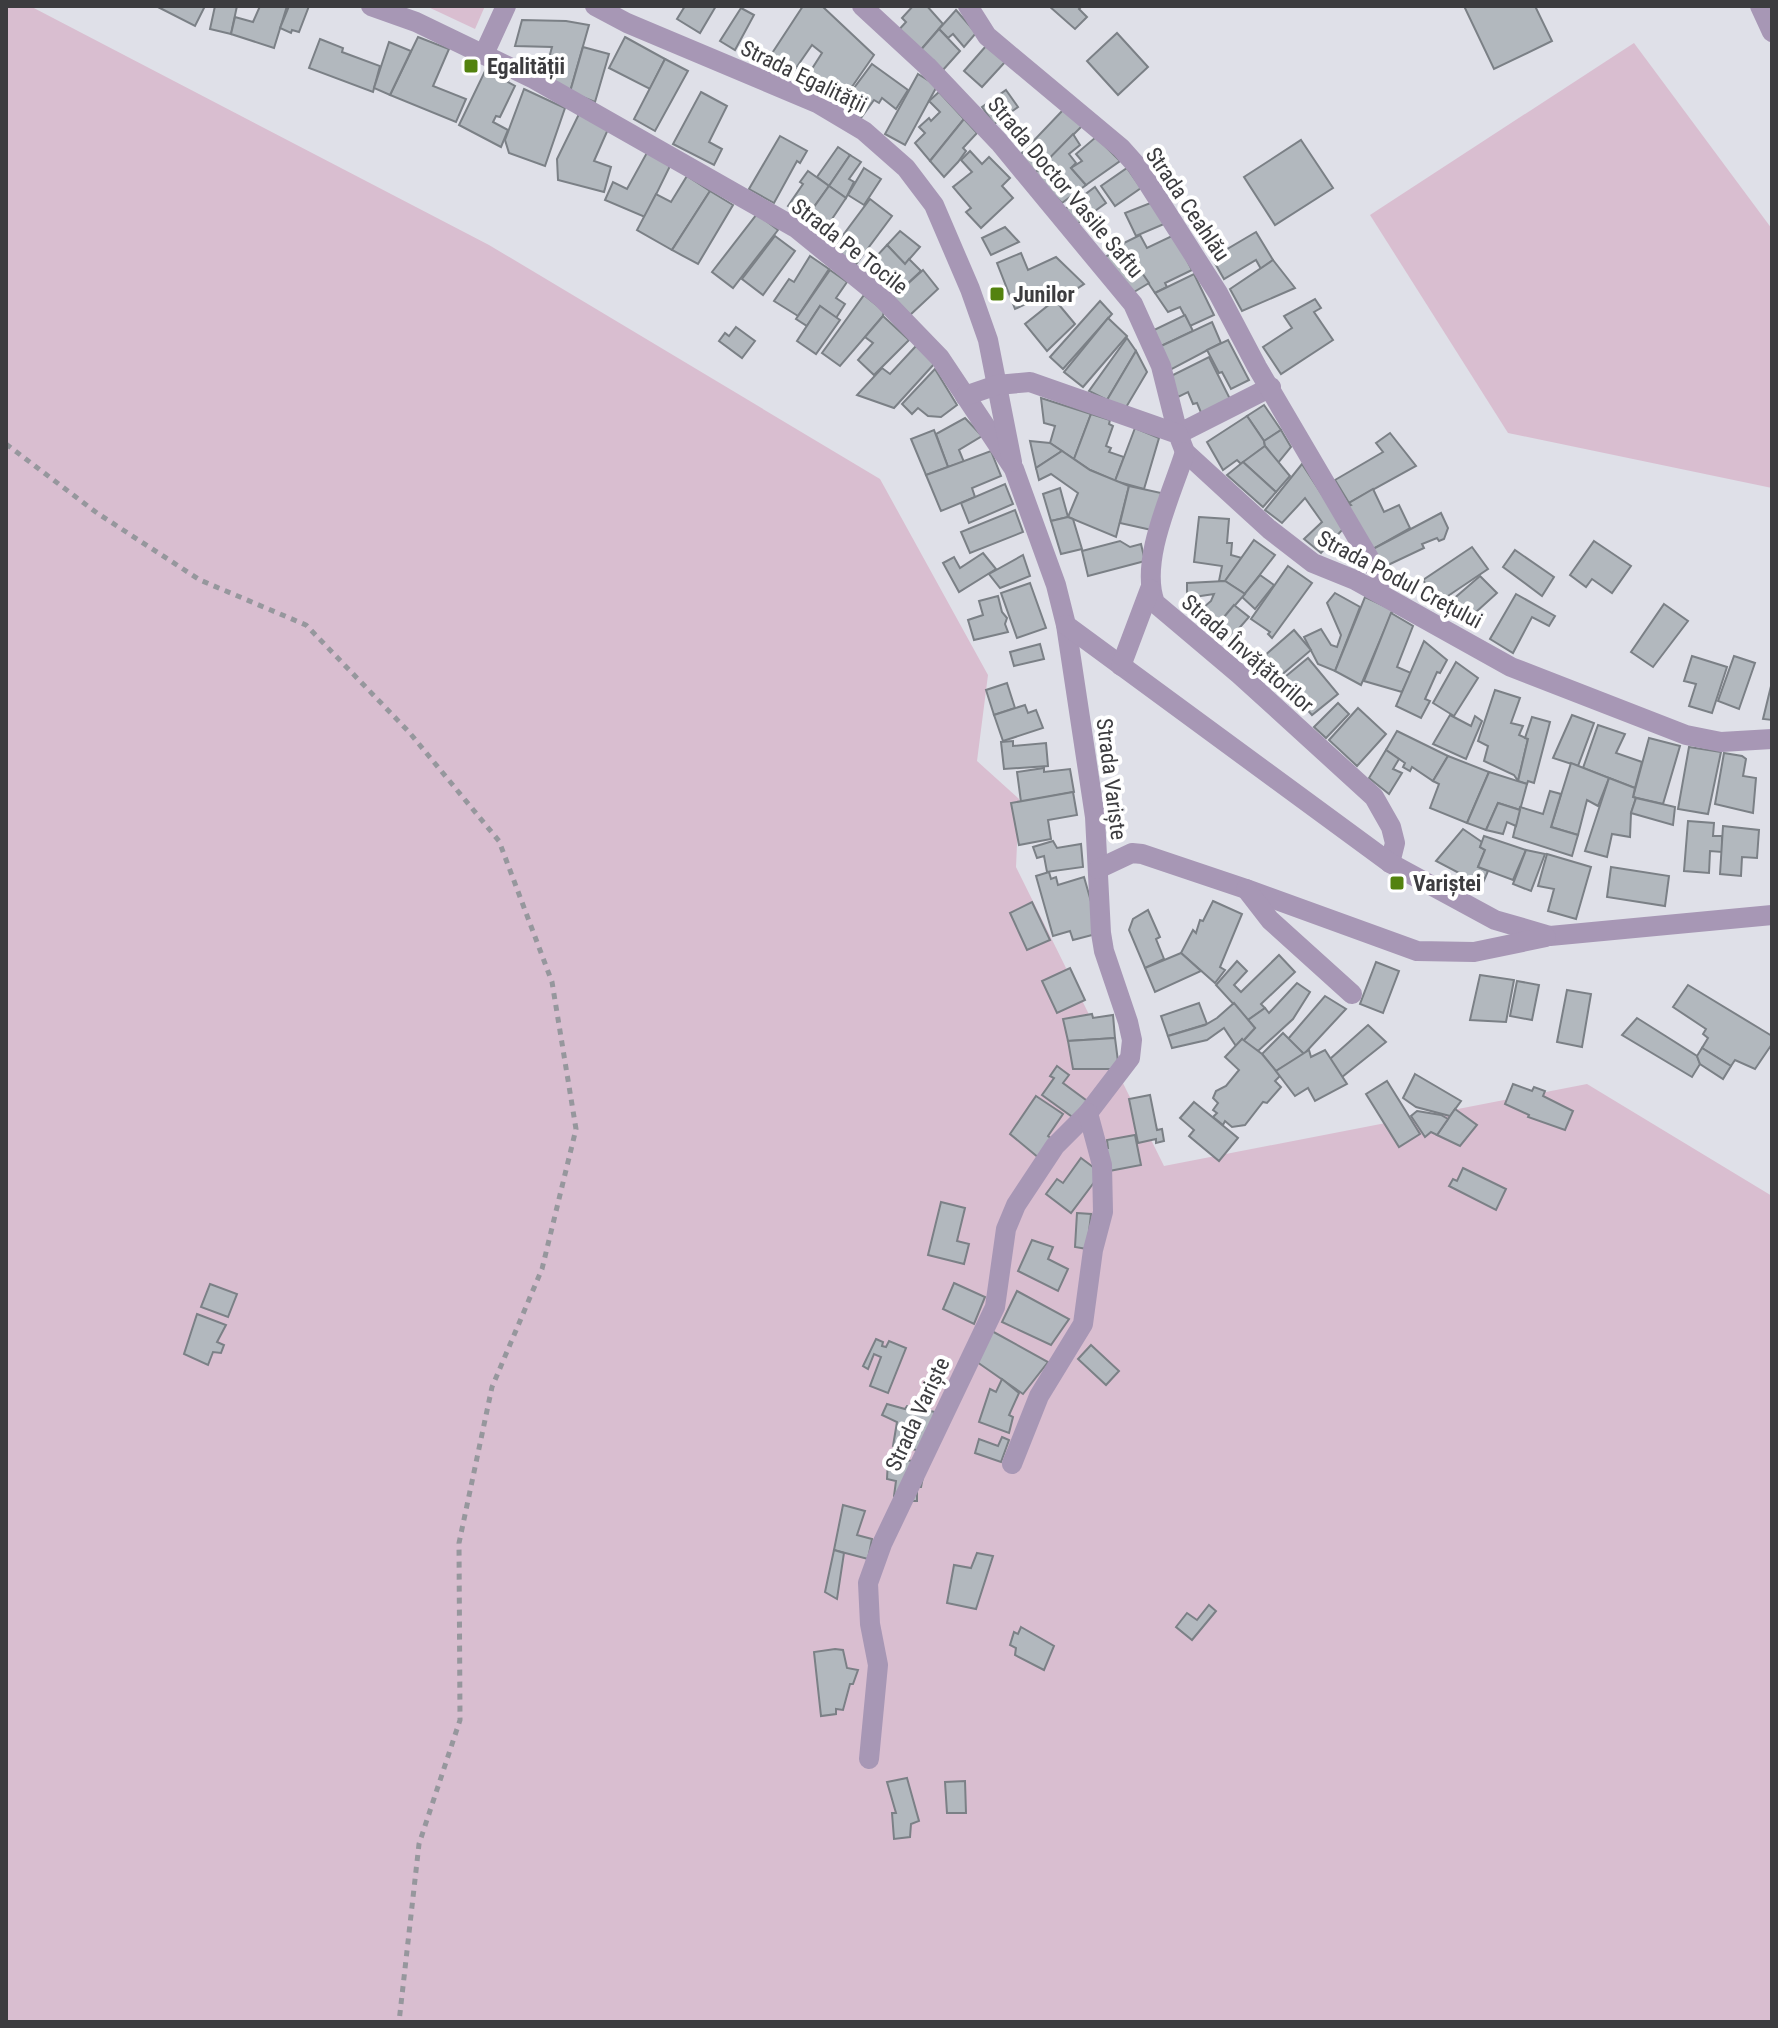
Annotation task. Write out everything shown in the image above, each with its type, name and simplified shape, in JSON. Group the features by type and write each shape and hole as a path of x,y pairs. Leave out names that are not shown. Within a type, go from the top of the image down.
{"street":[{"name":"Strada Pe Tocile","path":"371,6 416,22 534,79 796,228 882,298 940,358 1014,469 1056,585 1066,625"},
{"path":"484,54 506,6"},
{"name":"Strada Egalității","path":"595,6 627,23 817,103 864,131 906,168 934,205 988,340 1014,469"},
{"name":"Strada Doctor Vasile Saftu","path":"862,6 927,66 999,142 1133,304 1161,366 1182,443"},
{"name":"Strada Ceahlău","path":"968,6 987,36 1121,148 1137,166 1203,268 1382,580"},
{"path":"1760,6 1772,32"},
{"name":"Strada Podul Crețului","path":"965,396 997,385 1030,382 1182,443 1269,529 1313,563 1355,580 1511,667 1686,735 1721,742 1772,739"},
{"path":"1121,666 1150,589 1154,547 1182,443 1271,387"},
{"name":"Strada Învățătorilor","path":"1150,589 1155,603 1169,617 1239,674 1374,797 1395,843 1390,863"},
{"path":"1066,625 1390,863 1495,920 1550,936"},
{"name":"Strada Variște","path":"869,1759 878,1665 870,1624 868,1583 882,1544 995,1307 1006,1229 1016,1205 1055,1146 1088,1113 1130,1058 1132,1040 1128,1022 1104,951 1095,817 1066,625"},
{"path":"1098,869 1132,853 1142,854 1417,951 1474,952 1550,936 1772,915"},
{"path":"1246,889 1270,920 1352,994"},
{"path":"1012,1464 1039,1396 1083,1324 1093,1250 1103,1212 1102,1165 1088,1113"}],"path":[{"path":"6,444 97,513 200,580 306,625 409,732 499,841 552,982 576,1129 542,1269 492,1387 459,1543 460,1720 419,1844 399,2022"}],"shaded area":[{"path":"6,6 30,6 489,245 880,479 988,675 977,761 1019,799 1016,867 1164,1166 1587,1084 1772,1196 1772,2022 6,2022"},
{"path":"426,6 485,6 475,29"},
{"path":"1634,43 1772,229 1772,488 1508,433 1370,215"}],"building":[{"path":"156,6 205,6 195,26"},
{"path":"215,6 237,6 231,34 210,29"},
{"path":"260,6 287,6 274,48 231,34 235,17 253,22"},
{"path":"289,6 309,6 299,32 292,30 291,33 280,28"},
{"path":"685,6 716,6 700,33 677,19"},
{"path":"803,6 822,6 874,55 838,107 801,86 822,53 812,45 787,81 763,67"},
{"path":"913,6 927,6 943,24 919,52 896,33 906,22 902,18"},
{"path":"1049,6 1082,6 1079,9 1087,17 1075,29"},
{"path":"1464,6 1535,6 1552,41 1494,69"},
{"path":"741,8 754,15 735,50 720,41"},
{"path":"956,10 976,33 964,47 953,34 948,38 939,29"},
{"path":"522,20 589,25 570,92 547,82 553,63 548,62 552,47 515,46"},
{"path":"939,29 960,51 942,71 919,52"},
{"path":"1117,33 1148,67 1118,95 1087,61"},
{"path":"418,37 449,49 433,86 466,99 456,122 390,95"},
{"path":"625,37 665,59 650,89 609,68"},
{"path":"320,39 343,48 342,52 380,66 373,92 309,68"},
{"path":"389,42 411,51 390,95 374,88"},
{"path":"986,46 1005,62 982,87 964,71"},
{"path":"583,47 609,54 595,102 570,92"},
{"path":"665,59 688,71 655,131 634,119"},
{"path":"872,64 908,90 896,109 882,98 879,103 874,100 858,122 839,108"},
{"path":"486,69 509,79 508,82 515,86 500,117 496,116 493,122 508,130 501,147 459,125"},
{"path":"918,74 937,86 905,145 885,134"},
{"path":"524,89 565,108 545,166 509,153 505,140"},
{"path":"1006,90 1018,107 994,124 982,107"},
{"path":"701,92 727,106 709,142 722,149 714,165 673,144"},
{"path":"939,92 964,119 930,161 915,143 925,133 919,127 940,112 929,101"},
{"path":"1064,109 1082,126 1033,175 1019,156"},
{"path":"579,114 609,127 594,161 611,167 604,192 558,180 557,159"},
{"path":"964,119 977,133 944,177 930,161"},
{"path":"1073,134 1080,145 1069,154 1076,163 1071,168 1086,185 1062,203 1033,175"},
{"path":"780,136 807,151 800,163 797,161 774,203 749,189"},
{"path":"1096,137 1120,161 1086,185 1071,168 1082,161 1076,154"},
{"path":"1301,140 1333,188 1275,225 1244,177"},
{"path":"838,147 850,155 829,186 817,177"},
{"path":"649,149 672,162 645,217 605,200 613,182 627,189"},
{"path":"970,151 982,164 989,157 1010,178 1002,186 1013,198 981,228 966,212 971,208 953,187 972,172 961,160"},
{"path":"850,155 861,162 849,179 854,182 846,198 829,186"},
{"path":"864,168 881,179 864,205 848,195"},
{"path":"1127,168 1141,188 1115,206 1101,186"},
{"path":"808,171 829,186 806,218 788,206"},
{"path":"687,176 710,191 672,250 637,230 656,194 671,202"},
{"path":"829,186 846,198 818,240 799,228"},
{"path":"1095,187 1106,203 1077,224 1064,210"},
{"path":"710,191 733,205 698,264 672,250"},
{"path":"870,199 892,216 854,267 832,250"},
{"path":"1153,202 1164,224 1136,236 1125,213"},
{"path":"757,214 778,230 733,288 712,272"},
{"path":"1005,227 1019,242 991,255 982,238"},
{"path":"900,231 920,247 905,264 887,245"},
{"path":"1256,232 1273,260 1261,269 1256,260 1224,279 1212,258"},
{"path":"1140,235 1147,248 1174,235 1192,270 1165,283 1167,287 1155,293 1122,244"},
{"path":"775,236 795,251 763,295 742,279"},
{"path":"1122,244 1149,283 1129,295 1102,260"},
{"path":"887,245 905,264 909,259 921,271 906,285 899,279 885,295 861,273"},
{"path":"1021,253 1028,270 1056,257 1084,284 1063,298 1057,289 1015,309 997,263"},
{"path":"810,256 829,269 798,316 774,301 789,279 794,282"},
{"path":"1273,260 1295,288 1242,311 1230,289"},
{"path":"830,270 847,282 836,298 845,304 836,318 820,306 807,326 796,319"},
{"path":"923,270 938,289 910,315 893,297"},
{"path":"1194,274 1214,315 1190,326 1180,307 1168,312 1155,293"},
{"path":"864,295 884,311 883,316 840,366 822,353"},
{"path":"1315,299 1321,308 1314,312 1333,340 1281,374 1263,347 1292,328 1284,316"},
{"path":"1055,300 1075,324 1047,351 1025,324"},
{"path":"1100,301 1112,314 1063,369 1050,357"},
{"path":"820,306 840,320 816,354 797,341"},
{"path":"1185,315 1193,331 1159,347 1152,331"},
{"path":"883,316 909,340 874,375 858,360 873,343 865,337"},
{"path":"1108,318 1127,336 1083,387 1064,372"},
{"path":"1212,322 1221,343 1170,370 1159,347"},
{"path":"736,327 755,341 742,358 719,341 725,333 729,336"},
{"path":"1127,338 1136,351 1107,400 1089,391"},
{"path":"1228,340 1249,380 1231,389 1207,350"},
{"path":"916,346 935,363 894,408 857,395 882,368 890,374"},
{"path":"1136,351 1147,372 1125,409 1107,400"},
{"path":"1209,357 1231,401 1202,415 1188,392 1178,397 1169,377"},
{"path":"935,369 957,405 941,417 928,416 918,408 912,414 902,404"},
{"path":"1041,398 1091,414 1074,459 1050,443 1055,426 1044,423"},
{"path":"1264,405 1281,430 1264,441 1247,416"},
{"path":"1091,414 1110,420 1109,424 1113,426 1106,446 1111,448 1109,452 1124,457 1115,481 1074,459"},
{"path":"1247,416 1265,446 1241,464 1237,460 1223,470 1207,442"},
{"path":"965,418 982,436 959,450 964,462 948,467 936,434"},
{"path":"1135,428 1159,438 1144,489 1115,481"},
{"path":"934,430 948,467 926,475 911,439"},
{"path":"1281,430 1291,447 1278,463 1264,441"},
{"path":"1390,433 1416,466 1349,503 1335,480 1383,452 1376,443"},
{"path":"1030,441 1050,443 1062,451 1036,468"},
{"path":"1265,446 1290,476 1276,492 1243,462"},
{"path":"991,451 1001,476 972,488 975,497 941,511 926,475"},
{"path":"1062,451 1090,470 1129,486 1116,537 1068,517 1078,493 1051,474 1039,480 1036,468"},
{"path":"1243,462 1276,492 1263,507 1227,475"},
{"path":"1302,464 1344,528 1321,553 1304,539 1322,522 1305,498 1282,523 1265,510"},
{"path":"1005,484 1013,504 969,523 961,503"},
{"path":"1129,486 1161,493 1156,531 1120,523"},
{"path":"1060,488 1068,517 1051,521 1043,494"},
{"path":"1373,489 1384,512 1399,505 1410,528 1371,550 1348,506"},
{"path":"1015,510 1023,532 970,553 961,532"},
{"path":"1441,513 1448,528 1444,539 1439,541 1437,538 1422,544 1424,548 1388,565 1371,550"},
{"path":"1068,517 1073,519 1082,549 1061,554 1051,521"},
{"path":"1199,517 1229,519 1227,543 1232,543 1231,555 1242,558 1225,581 1219,581 1222,566 1194,562"},
{"path":"1254,540 1275,555 1245,594 1225,581"},
{"path":"1120,541 1130,547 1141,544 1145,561 1088,576 1082,551"},
{"path":"1594,541 1631,566 1612,593 1592,579 1586,587 1570,575"},
{"path":"1472,547 1488,569 1439,602 1423,580"},
{"path":"1515,550 1554,577 1542,596 1503,567"},
{"path":"983,553 996,569 959,592 943,563 954,557 960,568"},
{"path":"1023,555 1030,576 1000,588 989,574"},
{"path":"1288,566 1312,583 1272,638 1268,634 1270,632 1251,619"},
{"path":"1260,575 1274,585 1255,609 1242,597"},
{"path":"1480,576 1497,593 1465,622 1443,608"},
{"path":"1225,581 1245,594 1214,629 1196,614 1211,601 1214,594 1187,598 1187,583"},
{"path":"1030,583 1046,628 1017,638 1001,593"},
{"path":"1335,593 1360,607 1335,671 1318,664 1304,637 1321,629 1331,645 1337,647 1341,635 1327,603"},
{"path":"1516,594 1555,616 1549,626 1532,617 1513,653 1490,639"},
{"path":"998,596 1007,618 1005,624 1008,632 974,640 968,620 983,615 979,601"},
{"path":"1365,597 1393,610 1361,685 1335,671"},
{"path":"1664,604 1688,621 1653,667 1631,652"},
{"path":"1234,605 1249,617 1228,641 1214,629"},
{"path":"1391,613 1413,626 1397,667 1411,673 1402,692 1364,681"},
{"path":"1294,630 1311,650 1272,683 1255,664"},
{"path":"1424,641 1447,660 1440,673 1437,672 1425,699 1430,701 1421,718 1396,706"},
{"path":"1040,644 1044,659 1014,666 1010,652"},
{"path":"1692,656 1727,667 1712,713 1689,706 1696,684 1684,681"},
{"path":"1734,656 1755,663 1739,709 1718,701"},
{"path":"1308,658 1338,694 1312,715 1296,697 1289,703 1274,686"},
{"path":"1456,662 1478,678 1454,716 1433,703"},
{"path":"1772,682 1772,720 1763,719"},
{"path":"1007,683 1015,708 994,715 986,690"},
{"path":"1495,690 1520,698 1511,723 1523,726 1519,735 1528,739 1518,781 1514,775 1484,761 1488,746 1478,741"},
{"path":"1338,703 1349,714 1326,738 1314,727"},
{"path":"1025,705 1028,713 1036,710 1043,728 1003,741 994,715"},
{"path":"1358,708 1386,734 1357,766 1329,740"},
{"path":"1450,715 1471,726 1475,716 1482,721 1466,759 1433,744"},
{"path":"1572,715 1594,723 1578,766 1553,758"},
{"path":"1532,717 1550,722 1534,783 1528,781 1527,784 1518,781"},
{"path":"1598,725 1625,734 1616,753 1642,762 1635,788 1583,768"},
{"path":"1397,731 1448,756 1433,781 1412,767 1410,771 1403,767 1405,763 1386,750"},
{"path":"1649,738 1680,746 1663,804 1633,797"},
{"path":"1013,741 1013,746 1046,743 1048,766 1004,769 1001,742"},
{"path":"1689,747 1721,752 1708,814 1678,809"},
{"path":"1386,750 1399,759 1393,769 1402,773 1389,794 1369,778"},
{"path":"1724,753 1746,759 1743,776 1756,778 1753,813 1715,804"},
{"path":"1448,756 1489,772 1467,823 1430,808 1439,784 1433,781"},
{"path":"1571,763 1609,778 1598,806 1587,800 1578,835 1551,827"},
{"path":"1044,768 1044,772 1070,769 1074,792 1021,802 1017,772"},
{"path":"1489,772 1527,784 1520,810 1498,803 1486,830 1467,823"},
{"path":"1609,778 1635,788 1633,797 1636,798 1631,813 1630,837 1612,834 1607,857 1585,851"},
{"path":"1550,791 1561,794 1551,827 1578,835 1572,856 1513,837 1520,807 1543,814"},
{"path":"1073,792 1077,815 1048,820 1051,839 1019,845 1011,803"},
{"path":"1636,798 1675,807 1673,825 1631,813"},
{"path":"1498,803 1520,810 1516,826 1507,822 1503,834 1486,830"},
{"path":"1688,821 1714,823 1713,836 1722,836 1722,852 1710,851 1709,873 1684,871"},
{"path":"1723,826 1759,830 1757,858 1742,857 1741,876 1720,874"},
{"path":"1463,829 1482,842 1480,847 1485,850 1478,867 1488,871 1482,885 1436,861"},
{"path":"1484,836 1526,850 1513,880 1478,867 1485,850 1480,847"},
{"path":"1053,841 1057,848 1081,844 1083,867 1047,872 1044,856 1037,858 1033,847"},
{"path":"1526,850 1545,854 1531,891 1513,884"},
{"path":"1547,854 1591,867 1576,919 1548,911 1554,889 1538,886"},
{"path":"1611,867 1669,876 1665,906 1607,897"},
{"path":"1049,872 1051,879 1056,877 1058,885 1084,877 1096,934 1073,940 1070,931 1053,936 1036,876"},
{"path":"1213,901 1242,914 1220,967 1225,970 1215,983 1181,953"},
{"path":"1032,902 1050,940 1027,950 1010,913"},
{"path":"1148,910 1160,937 1156,939 1164,959 1145,968 1129,930 1133,919"},
{"path":"1181,953 1201,971 1155,992 1145,968"},
{"path":"1279,955 1295,972 1261,1004 1265,1008 1248,1020 1216,985 1237,961 1247,971 1234,985 1241,992"},
{"path":"1376,962 1399,971 1383,1013 1360,1004"},
{"path":"1070,968 1085,1000 1057,1013 1042,981"},
{"path":"1480,975 1514,980 1506,1022 1470,1020"},
{"path":"1517,981 1539,985 1532,1020 1510,1016"},
{"path":"1297,983 1310,992 1293,1019 1258,1051 1243,1041 1255,1028 1248,1020 1265,1008 1269,1013"},
{"path":"1688,985 1772,1036 1772,1044 1755,1069 1735,1060 1731,1066 1702,1048 1708,1038 1703,1034 1706,1029 1673,1007"},
{"path":"1567,990 1591,994 1582,1047 1557,1042"},
{"path":"1325,996 1346,1009 1304,1054 1288,1039"},
{"path":"1199,1003 1207,1024 1168,1036 1161,1016"},
{"path":"1234,1003 1255,1028 1243,1041 1236,1046 1224,1028 1207,1040 1172,1048 1168,1036 1205,1025"},
{"path":"1092,1014 1093,1018 1113,1015 1115,1038 1068,1041 1063,1019"},
{"path":"1637,1018 1697,1056 1700,1064 1692,1077 1622,1035"},
{"path":"1368,1025 1386,1042 1342,1077 1330,1059"},
{"path":"1283,1033 1304,1054 1276,1071 1262,1054"},
{"path":"1115,1038 1119,1069 1073,1069 1068,1041"},
{"path":"1242,1039 1262,1054 1280,1076 1275,1081 1281,1087 1267,1103 1263,1102 1245,1125 1232,1127 1225,1121 1223,1125 1213,1117 1217,1113 1213,1110 1218,1103 1213,1098 1216,1091 1226,1086 1239,1070 1225,1057"},
{"path":"1702,1048 1731,1066 1723,1079 1700,1064 1697,1056"},
{"path":"1309,1050 1311,1057 1325,1050 1347,1084 1315,1101 1308,1088 1295,1096 1276,1071"},
{"path":"1057,1066 1069,1075 1063,1083 1090,1103 1078,1121 1042,1095 1054,1078 1050,1076"},
{"path":"1415,1074 1461,1101 1450,1116 1416,1107 1403,1098"},
{"path":"1387,1081 1420,1134 1399,1147 1366,1094"},
{"path":"1513,1084 1532,1091 1534,1087 1545,1091 1543,1096 1573,1111 1565,1130 1528,1117 1505,1104"},
{"path":"1150,1095 1157,1130 1162,1129 1164,1141 1156,1143 1156,1139 1138,1143 1129,1099"},
{"path":"1036,1096 1063,1114 1048,1136 1060,1145 1045,1163 1010,1134"},
{"path":"1194,1102 1238,1138 1219,1161 1189,1136 1194,1130 1180,1118"},
{"path":"1455,1109 1477,1125 1460,1146 1437,1135"},
{"path":"1417,1111 1448,1119 1437,1135 1431,1132 1425,1137 1411,1116"},
{"path":"1135,1135 1141,1165 1109,1171 1105,1148 1108,1148 1107,1140"},
{"path":"1081,1158 1101,1173 1071,1213 1046,1194 1057,1179 1063,1183"},
{"path":"1463,1168 1506,1189 1496,1210 1449,1186 1453,1179 1457,1181"},
{"path":"941,1202 965,1208 957,1241 969,1244 964,1264 928,1255"},
{"path":"1077,1213 1091,1214 1087,1249 1075,1247"},
{"path":"1032,1240 1053,1247 1048,1259 1068,1269 1058,1291 1018,1271"},
{"path":"954,1283 985,1297 974,1324 943,1309"},
{"path":"210,1284 237,1294 228,1317 201,1307"},
{"path":"1017,1291 1069,1319 1051,1345 1002,1322"},
{"path":"197,1314 226,1325 217,1342 224,1345 221,1353 213,1352 208,1365 184,1354"},
{"path":"990,1330 1048,1362 1023,1394 977,1362"},
{"path":"876,1339 883,1342 882,1346 886,1347 889,1341 906,1348 888,1393 870,1386 881,1357 874,1354 868,1369 863,1366"},
{"path":"1091,1345 1119,1371 1106,1385 1078,1359"},
{"path":"1002,1379 1019,1393 1009,1415 1013,1417 1009,1433 979,1422 990,1389 996,1392"},
{"path":"887,1404 935,1412 923,1451 893,1446 897,1422 882,1415"},
{"path":"1002,1437 1009,1440 1001,1462 975,1453 979,1439 998,1446"},
{"path":"888,1459 926,1462 921,1487 917,1487 917,1501 910,1501 907,1506 894,1496 896,1481 887,1479"},
{"path":"843,1505 865,1511 857,1535 872,1539 868,1559 834,1550"},
{"path":"834,1550 844,1553 837,1599 825,1592"},
{"path":"977,1553 993,1556 976,1609 947,1603 954,1565 971,1568"},
{"path":"1209,1605 1216,1611 1192,1640 1176,1627 1187,1613 1197,1620"},
{"path":"1021,1627 1054,1646 1044,1670 1015,1655 1016,1648 1010,1645 1014,1632 1018,1634"},
{"path":"843,1650 847,1668 858,1670 853,1684 850,1684 843,1710 836,1709 836,1714 821,1716 814,1652"},
{"path":"907,1778 919,1821 911,1824 910,1837 894,1839 892,1813 896,1813 887,1782"},
{"path":"965,1781 966,1813 947,1813 945,1782"}],"place":[{"name":"Egalității","path":"471,66"},
{"name":"Junilor","path":"997,294"},
{"name":"Variștei","path":"1397,883"}]}
